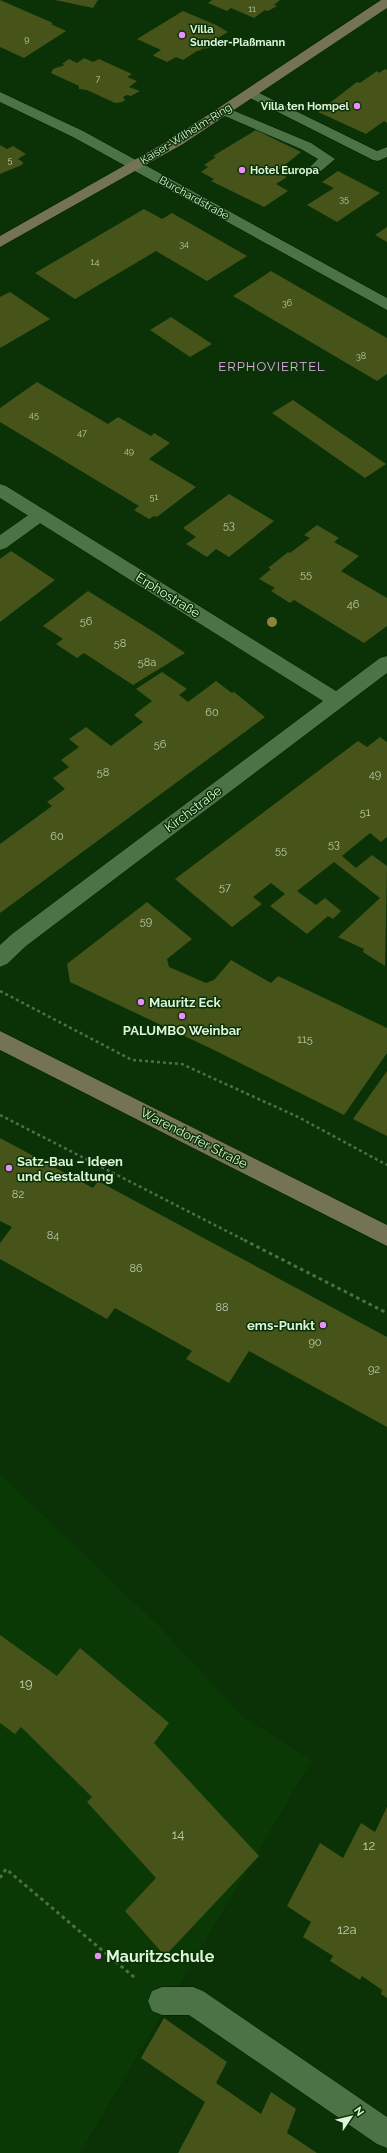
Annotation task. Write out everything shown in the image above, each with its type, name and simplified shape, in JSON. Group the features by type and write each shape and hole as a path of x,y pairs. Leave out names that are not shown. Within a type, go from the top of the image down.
{"main road":[{"name":"Kaiser-Wilhelm-Ring","path":"365,15 378,0"},
{"name":"Kaiser-Wilhelm-Ring","path":"0,242 136,166 225,111 365,15 387,2"},
{"name":"Warendorfer Straße","path":"0,1040 387,1236"}],"street":[{"name":"Burchardstraße","path":"0,96 78,134 387,305"},
{"name":"Erphostraße","path":"0,490 337,700"},
{"name":"Kirchstraße","path":"0,958 19,940 387,663"}],"lane":[{"path":"251,93 384,157"},
{"path":"225,111 306,146 328,159 316,168"},
{"path":"0,544 40,515"},
{"path":"162,2001 193,2001 387,2134"}],"path":[{"path":"0,991 132,1060 182,1064 300,1118 387,1165"},
{"path":"0,1115 387,1314"},
{"path":"0,1878 6,1869 162,2001"}],"shaded area":[{"name":"Mauritzschule","path":"0,1474 158,1625 243,1717 312,1760 80,2153 0,2153"}],"building":[{"path":"0,0 53,23 51,24 66,31 24,58 0,47"},
{"path":"55,0 98,0 93,8"},
{"path":"212,0 280,0 274,5 277,6 268,11 265,10 254,18 231,8 227,11 208,3"},
{"name":"Villa Sunder-Plaßmann","path":"183,11 216,25 228,32 211,42 214,44 210,48 200,49 202,50 197,51 183,60 176,57 167,62 153,55 161,50 137,39"},
{"path":"84,58 93,62 99,59 132,74 127,77 137,81 129,87 140,91 131,96 127,95 123,97 125,100 122,102 115,103 87,90 79,89 79,86 51,73 53,69 65,65 62,64 69,59 77,63"},
{"name":"Villa ten Hompel","path":"385,69 387,70 387,123 384,121 366,134 318,112 357,82 360,83 377,71 379,73"},
{"name":"Hotel Europa","path":"256,130 301,152 276,172 287,177 276,184 288,191 264,207 211,181 214,179 201,172 208,167 204,165 216,157 213,156"},
{"path":"0,145 7,149 13,146 26,154 18,159 23,162 22,165 0,174"},
{"path":"338,171 380,193 337,222 307,205 334,188 322,182"},
{"path":"144,209 162,219 172,213 247,256 207,281 156,251 75,299 35,273"},
{"path":"387,227 387,242 375,235"},
{"path":"271,271 387,338 387,374 377,381 233,296"},
{"path":"10,292 50,319 0,348 0,297"},
{"path":"171,317 212,344 190,357 150,330"},
{"path":"37,382 108,424 118,417 151,436 154,433 170,443 149,459 196,487 157,517 154,516 149,519 134,510 139,506 0,422 0,408"},
{"path":"293,400 386,464 365,478 272,413"},
{"path":"229,494 274,521 229,557 216,549 207,557 186,544 196,537 183,528"},
{"path":"317,525 339,538 334,542 359,556 341,571 387,598 387,626 364,643 294,600 290,603 271,591 275,588 259,579 271,569 268,568 288,552 290,553 310,538 304,535"},
{"path":"11,551 55,580 0,622 0,559"},
{"path":"88,591 185,653 133,685 84,653 77,658 56,644 63,639 43,626"},
{"path":"162,672 187,689 179,695 188,702 216,681 232,693 234,692 265,717 0,913 0,844 52,806 47,802 65,789 53,778 69,767 61,760 79,747 69,739 86,727 111,746 143,722 134,715 152,701 136,689"},
{"path":"380,737 387,742 387,837 381,842 370,833 342,856 356,868 372,855 387,866 385,966 363,952 364,949 338,937 380,898 334,862 297,891 316,905 325,898 341,911 333,919 328,916 307,934 270,906 285,894 271,883 253,897 262,904 232,927 175,879 358,741 367,747"},
{"path":"147,902 192,939 167,959 169,967 206,983 214,980 231,960 271,983 278,976 387,1028 387,1053 344,1115 214,1050 70,982 67,964"},
{"path":"387,1071 387,1136 353,1119"},
{"path":"0,1138 93,1188 98,1181 387,1337 387,1427 249,1351 229,1383 186,1359 192,1351 115,1308 107,1319 0,1259 0,1243 12,1227 0,1221"},
{"path":"0,1635 57,1676 80,1648 169,1723 154,1743 259,1856 165,1956 125,1911 156,1878 87,1802 92,1797 21,1727 15,1734 0,1723"},
{"path":"387,1807 387,1998 381,1994 382,1990 362,1976 360,1980 330,1961 333,1956 303,1937 311,1922 287,1906 320,1843 343,1858 361,1823 375,1832"},
{"path":"164,2018 227,2062 216,2083 261,2114 271,2092 296,2109 287,2133 317,2153 178,2153 205,2102 141,2058"}],"place":[{"name":"Villa Sunder-Plaßmann","path":"182,35"},
{"name":"Villa ten Hompel","path":"357,106"},
{"name":"Hotel Europa","path":"242,170"},
{"name":"Mauritz Eck","path":"141,1002"},
{"name":"PALUMBO Weinbar","path":"182,1016"},
{"name":"Satz-Bau – Ideen und Gestaltung","path":"9,1168"},
{"name":"ems-Punkt","path":"323,1325"},
{"name":"Mauritzschule","path":"98,1956"}],"district":[{"name":"ERPHOVIERTEL","path":"272,366"}]}
